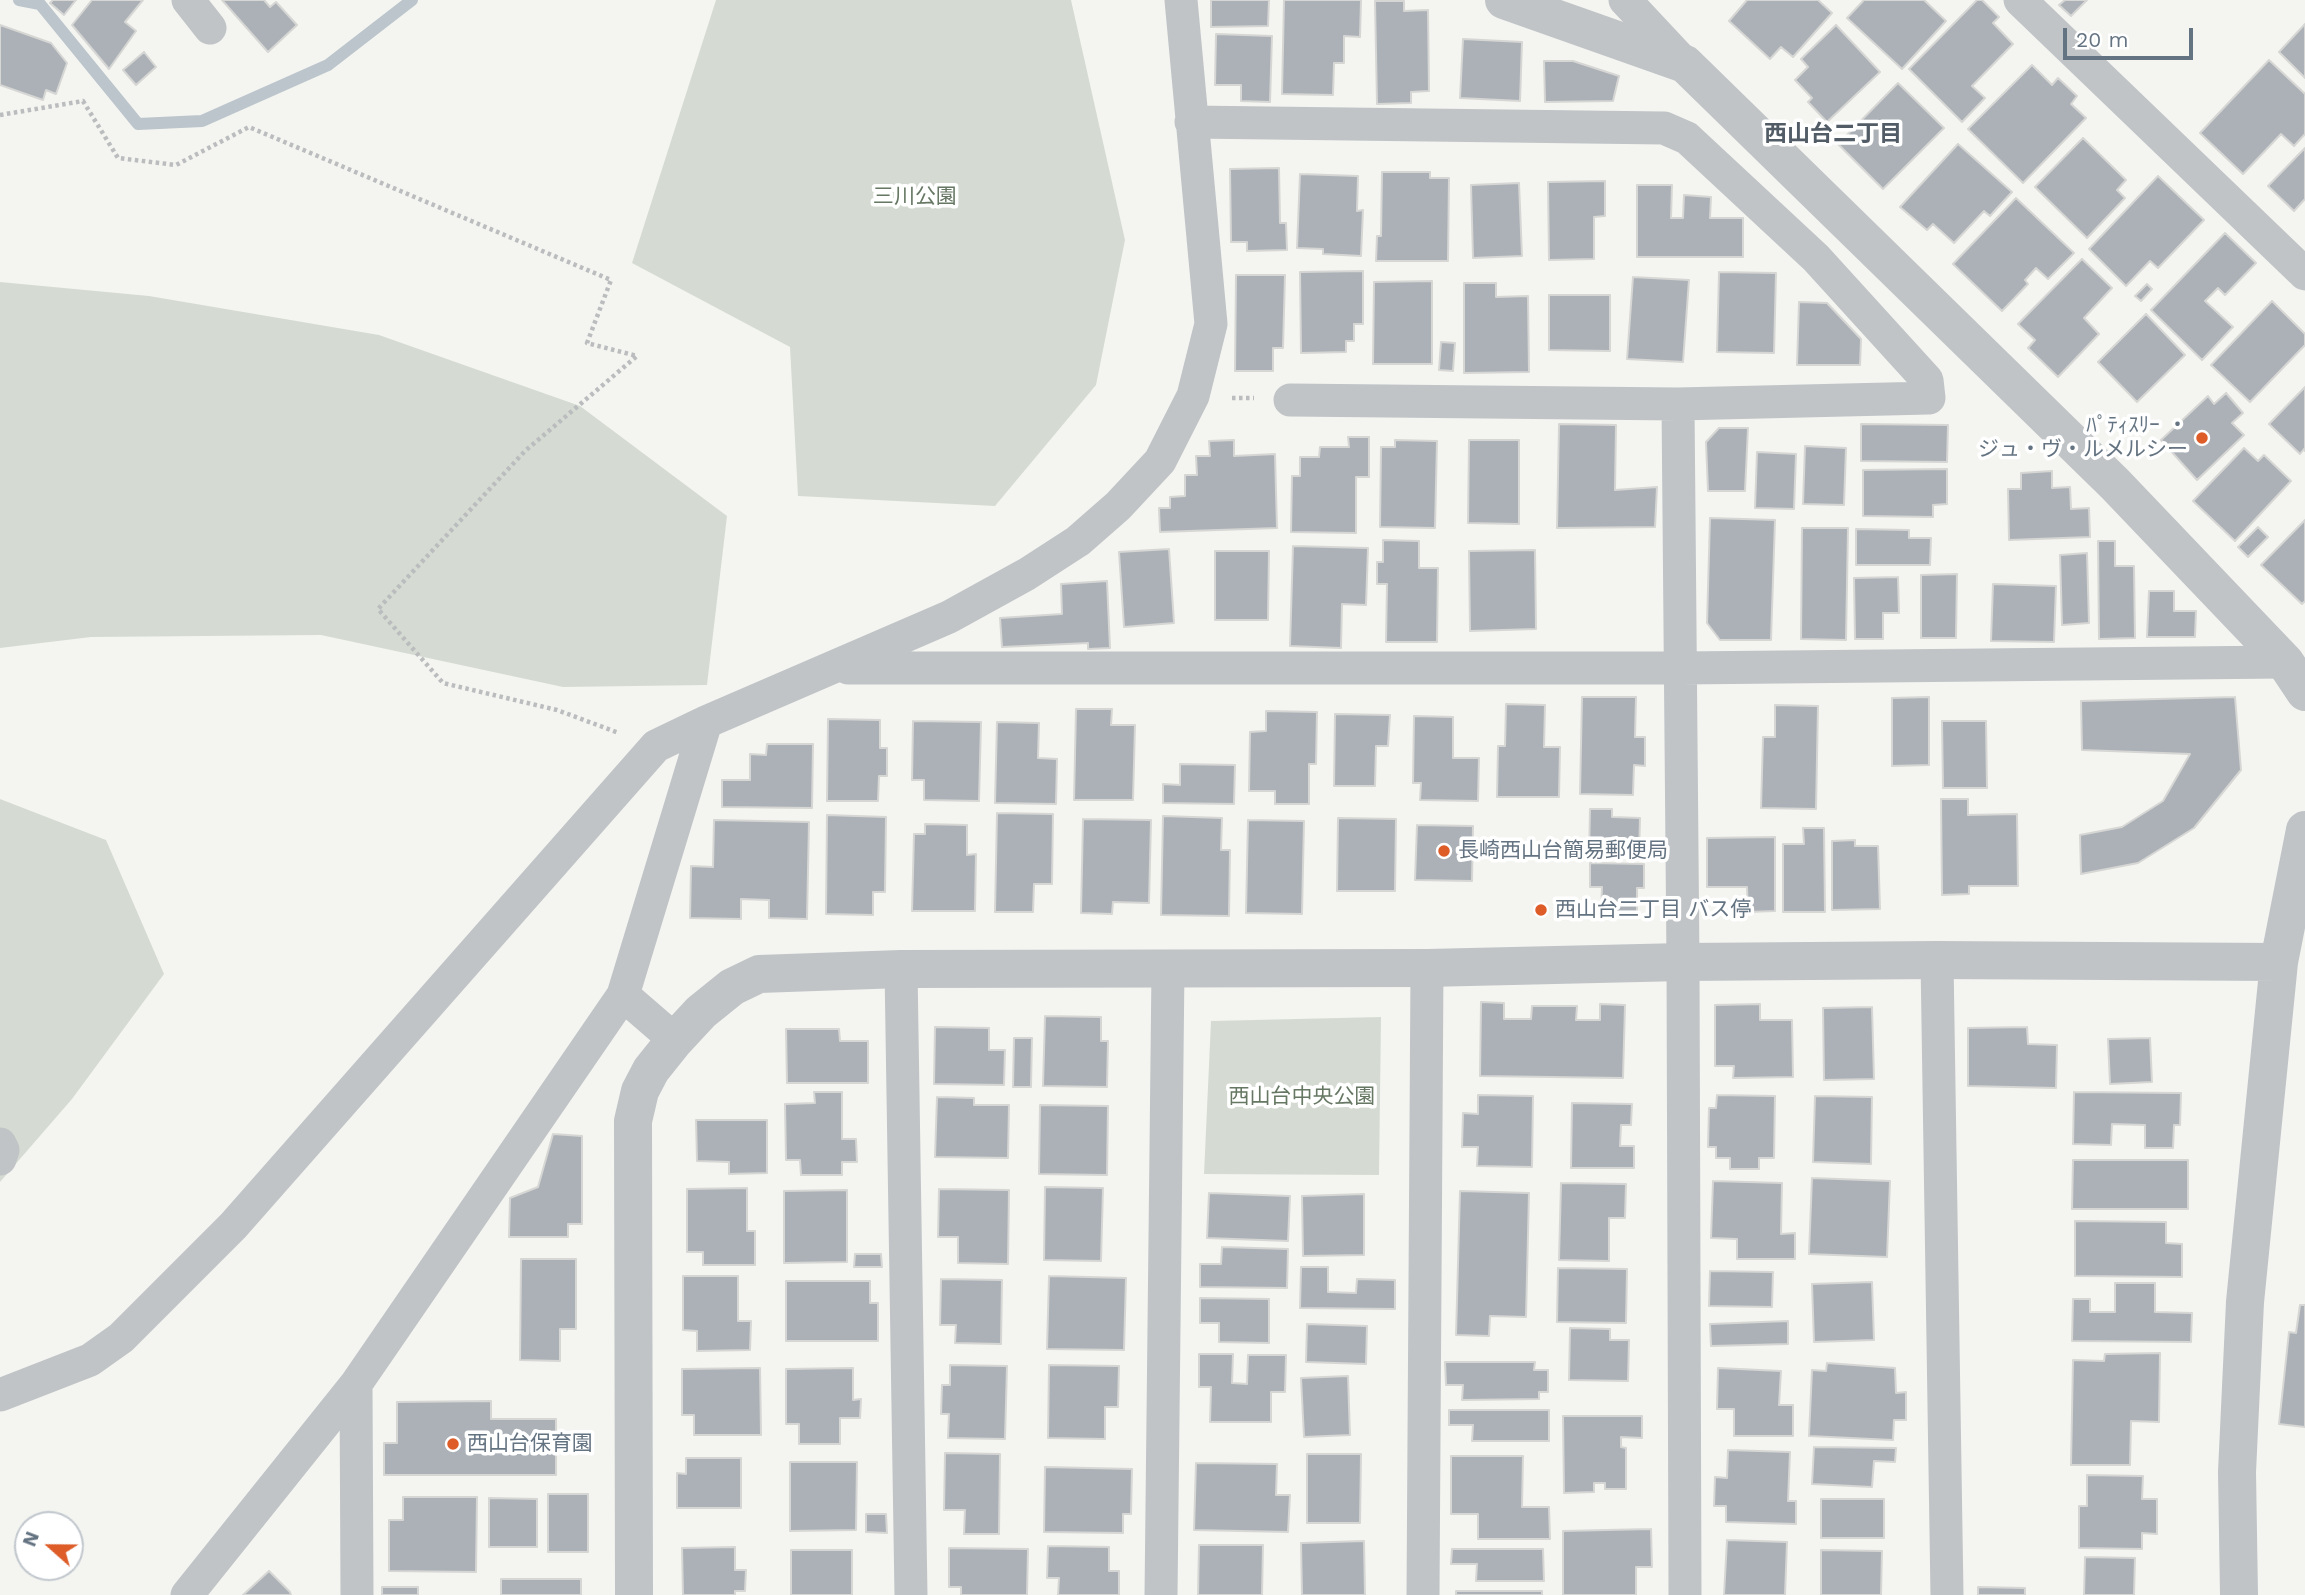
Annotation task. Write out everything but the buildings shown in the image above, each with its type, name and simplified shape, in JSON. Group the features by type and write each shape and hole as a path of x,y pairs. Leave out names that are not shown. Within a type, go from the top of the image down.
{"street":[{"path":"188,0 210,28"},
{"path":"0,1395 90,1360 121,1338 233,1226 656,746 949,617 1027,574 1078,541 1118,506 1160,461 1193,396 1211,324 1181,0"},
{"path":"1504,0 1685,64"},
{"path":"1625,0 1685,64 2115,484 2295,677"},
{"path":"2020,0 2305,274"},
{"path":"1191,122 1664,128 1688,138 1816,258 1927,380 1929,398 1678,404 1290,400"},
{"path":"1678,404 1685,1595"},
{"path":"835,668 1681,668 2295,677"},
{"path":"187,1595 356,1384 623,995 706,722"},
{"path":"2239,1595 2237,1472 2245,1302 2279,962 2305,830"},
{"path":"1937,960 1947,1595"},
{"path":"634,1595 633,1121 640,1091 651,1070 675,1040 701,1012 732,987 759,974 901,969 1427,968 1683,962 2279,962"},
{"path":"1161,1595 1168,968"},
{"path":"1423,1595 1427,968"},
{"path":"901,969 911,1595"},
{"path":"623,995 675,1040"},
{"path":"0,1144 3,1150 0,1159"},
{"path":"356,1384 357,1595"}],"path":[{"path":"0,115 83,101 118,158 176,165 249,127 611,280 587,343 637,356 525,451 378,609 443,683 556,709 656,746"},
{"path":"1193,396 1290,400"}],"green space":[{"name":"三川公園","path":"716,0 1071,0 1125,240 1096,385 995,506 798,496 790,347 632,263"},
{"path":"0,282 149,296 379,335 580,406 727,516 707,685 563,687 321,635 91,637 0,648"},
{"path":"0,799 106,840 164,974 72,1099 0,1182"},
{"name":"西山台中央公園","path":"1381,1017 1379,1175 1204,1174 1211,1021"}],"waterway":[{"path":"19,0 40,4 138,124 202,121 328,65 412,0"}],"place":[{"name":"ﾊﾟﾃｨｽﾘｰ ・ ジュ・ヴ・ルメルシー","path":"2202,438"},
{"name":"長崎西山台簡易郵便局","path":"1444,851"},
{"name":"西山台二丁目 バス停","path":"1541,910"},
{"name":"西山台保育園","path":"453,1444"}],"district":[{"name":"西山台二丁目","path":"1833,134"}]}
